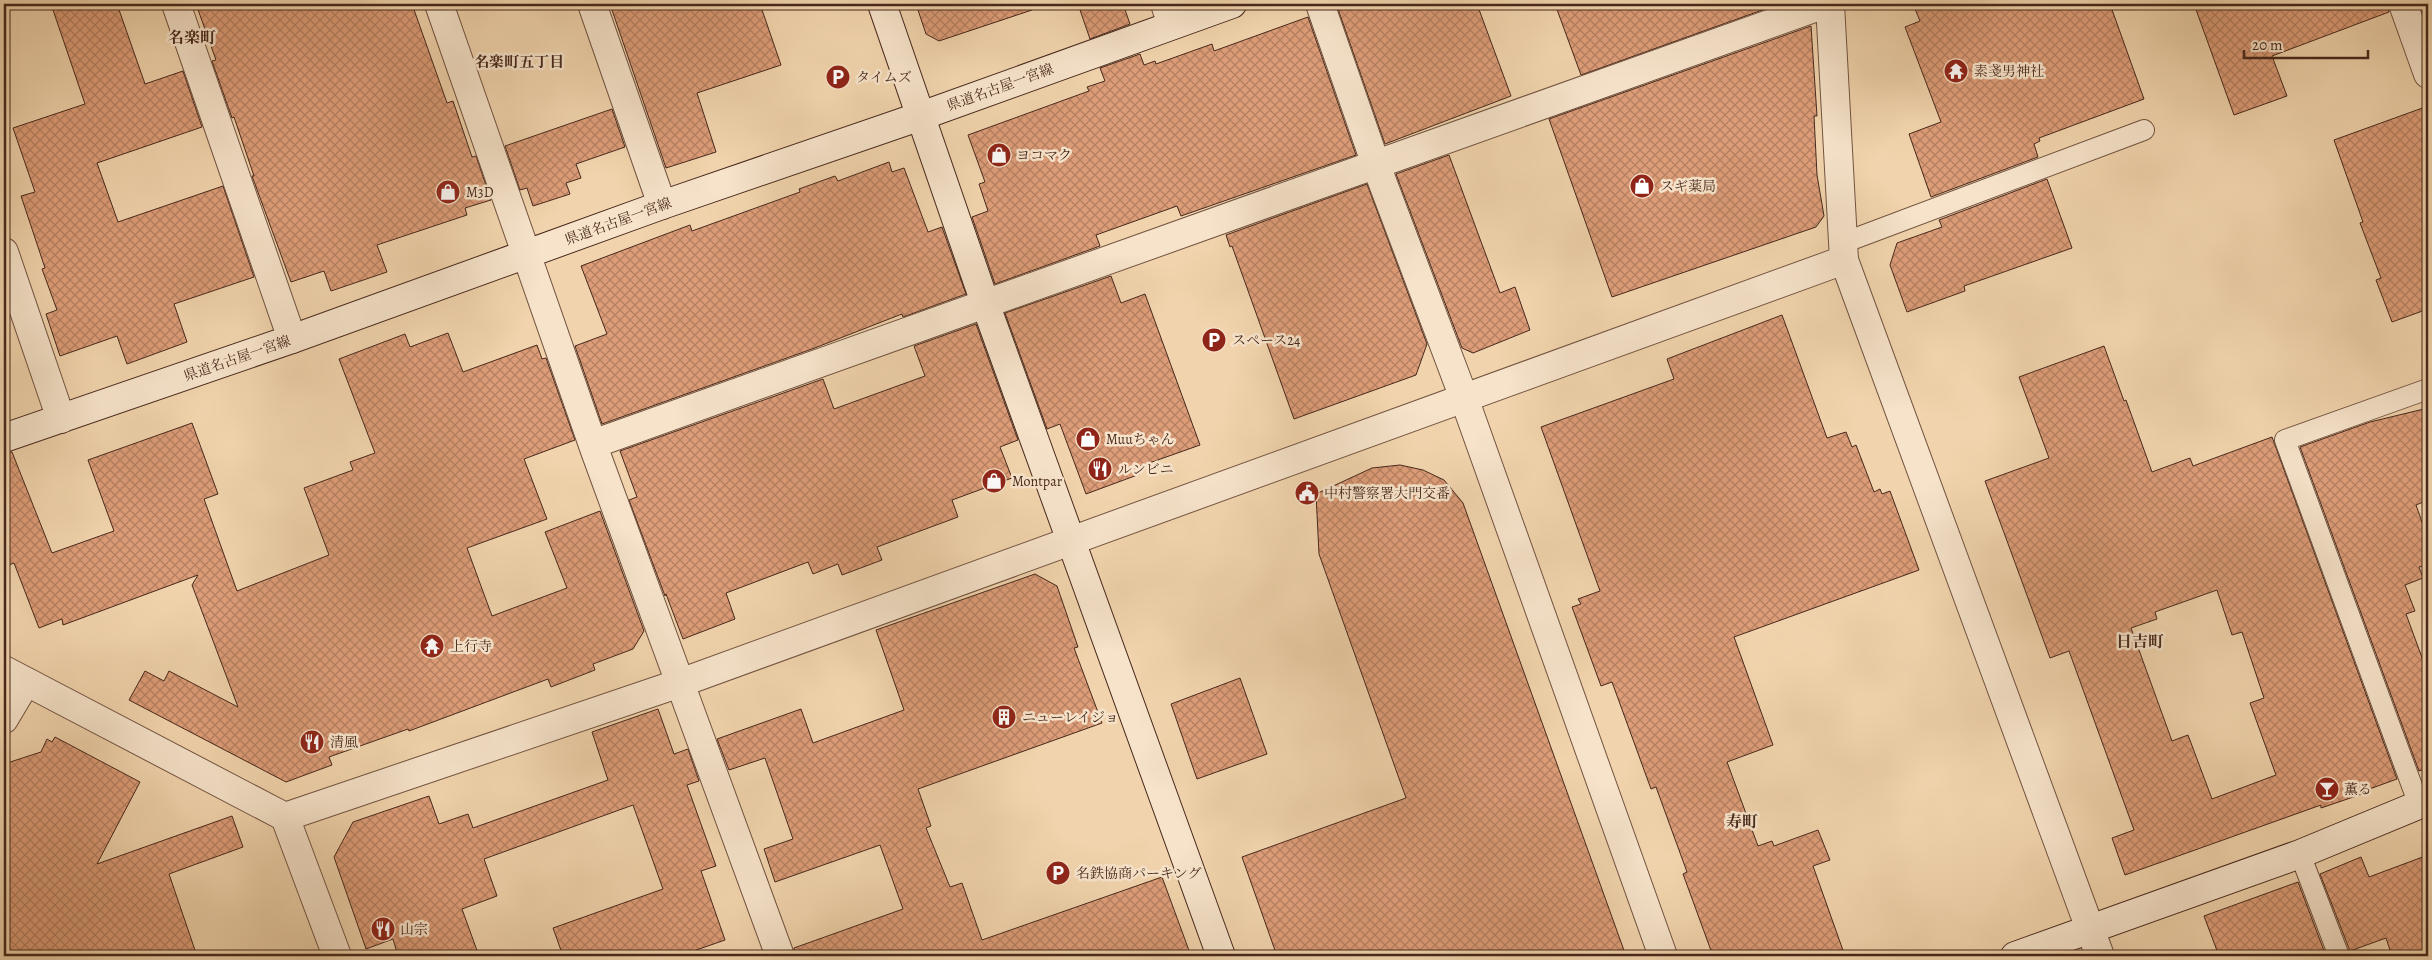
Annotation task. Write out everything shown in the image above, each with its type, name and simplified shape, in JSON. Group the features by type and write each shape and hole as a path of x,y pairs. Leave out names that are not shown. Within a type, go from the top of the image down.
{"street":[{"path":"176,4 292,339"},
{"path":"439,4 594,444 780,956"},
{"path":"592,4 662,205"},
{"path":"882,4 985,303 1221,956"},
{"name":"県道名古屋一宮線","path":"4,438 292,339 662,205 922,116 1168,14 1232,4"},
{"path":"1320,4 1376,165 1464,398 1663,956"},
{"path":"594,444 1825,4"},
{"path":"1830,4 1844,252 2100,956"},
{"path":"2403,4 2428,74"},
{"path":"4,252 62,419"},
{"path":"285,817 680,683 1464,398 1844,252"},
{"path":"4,719 15,676 285,817 336,956"},
{"path":"2015,956 2300,854 2423,803"}],"lane":[{"path":"1844,252 2144,130"},
{"path":"2423,803 2285,440 2428,389"},
{"path":"2300,854 2339,956"}],"building":[{"path":"51,4 117,4 145,84 183,71 202,127 97,163 118,222 223,186 254,277 174,304 187,342 127,364 117,336 60,356 46,314 57,310 42,269 45,268 21,196 35,192 13,128 85,104"},
{"path":"196,4 412,4 447,103 453,101 472,157 476,156 491,200 465,208 467,215 377,245 387,272 331,291 324,271 291,282 252,176 254,176 234,117 232,118 212,61 216,60"},
{"path":"610,4 760,4 781,65 697,93 716,152 666,168"},
{"path":"916,4 1031,4 1032,10 939,41 926,34"},
{"path":"1099,4 1123,4 1130,24 1090,39 1080,10"},
{"path":"1344,4 1477,4 1511,96 1385,144 1337,6"},
{"path":"1555,4 1779,4 1581,75"},
{"name":"素戔男神社","path":"1913,4 2110,4 2144,99 2039,138 2040,141 2034,144 2038,157 1931,197 1909,134 1941,122 1905,27 1920,21"},
{"path":"2194,4 2388,4 2389,12 2272,56 2287,96 2234,115"},
{"path":"1308,17 1356,155 1181,216 1177,206 1096,235 1100,246 995,284 972,217 988,211 979,184 985,182 968,135 1089,91 1087,87 1105,81 1100,68 1140,54 1144,65 1155,61 1156,64 1212,44 1214,51"},
{"path":"1811,26 1817,116 1814,116 1817,175 1824,216 1816,227 1612,297 1549,119"},
{"path":"2428,106 2428,309 2392,322 2376,280 2381,278 2360,223 2363,222 2334,140"},
{"path":"612,109 625,147 576,164 581,178 566,183 570,194 533,206 527,188 520,190 505,146"},
{"path":"1449,155 1500,293 1515,287 1530,330 1473,353 1462,348 1396,174"},
{"path":"889,162 892,172 904,168 928,232 942,227 966,294 903,317 902,314 812,349 602,424 575,346 607,334 581,266 690,225 692,231 800,192 799,189 835,176 838,181"},
{"path":"2047,179 2072,248 1964,286 1965,291 1907,312 1890,265 1897,243 1942,227 1939,220"},
{"path":"1367,184 1427,344 1416,375 1294,419 1232,246 1230,247 1226,235"},
{"path":"1111,276 1121,303 1145,294 1200,445 1138,467 1140,474 1086,494 1060,424 1047,429 1005,313"},
{"path":"1782,315 1827,438 1846,432 1852,447 1856,445 1874,492 1880,489 1882,494 1890,491 1919,570 1734,637 1773,745 1727,762 1758,846 1772,841 1774,846 1818,830 1830,860 1813,866 1845,956 1713,956 1683,874 1687,872 1656,787 1651,789 1612,682 1601,686 1572,607 1581,604 1578,599 1600,591 1541,427 1674,379 1667,359"},
{"path":"976,324 1018,440 1000,447 1012,478 952,500 958,517 877,547 882,560 842,575 838,564 813,574 808,562 726,593 735,619 683,639 629,500 637,497 620,451 823,379 834,409 925,376 914,346"},
{"path":"448,333 463,372 537,345 542,359 546,358 575,440 524,459 547,519 467,548 492,616 567,588 545,532 600,511 644,631 633,649 593,664 595,670 551,687 548,679 409,731 408,729 329,757 332,765 286,782 129,700 145,671 164,681 169,671 238,707 192,585 198,575 63,625 62,619 39,628 14,563 4,567 4,453 12,452 52,553 114,531 88,460 192,423 218,494 204,499 237,591 329,555 304,488 353,470 350,462 375,453 339,359 405,334 410,347"},
{"path":"2104,346 2152,472 2190,458 2193,466 2272,437 2397,779 2364,791 2365,793 2321,808 2321,805 2125,875 2112,838 2134,830 2069,651 2050,658 1985,481 2049,458 2019,377","holes":["2217,590 2232,635 2242,632 2264,698 2250,703 2276,775 2212,799 2188,735 2172,741 2131,628 2157,619 2155,612"]},
{"path":"2428,408 2428,500 2416,505 2428,539 2428,565 2419,567 2423,578 2405,585 2415,611 2406,614 2428,674 2428,768 2419,771 2300,447 2370,422"},
{"path":"1400,465 1423,470 1444,480 1463,503 1626,956 1277,956 1242,857 1406,798 1319,554 1316,494 1372,468"},
{"path":"1035,574 1057,586 1078,647 1074,648 1102,723 918,789 931,826 926,828 950,887 962,883 982,940 1162,877 1191,956 795,956 794,948 903,909 880,845 775,882 764,849 793,839 765,758 729,770 717,739 801,709 813,743 904,710 876,630"},
{"path":"1240,678 1267,754 1197,779 1171,704"},
{"path":"658,709 674,754 688,749 699,781 687,785 716,866 701,871 725,940 679,956 563,956 553,928 663,889 633,805 484,859 497,896 462,909 479,956 398,956 393,939 366,949 334,857 353,822 429,796 439,824 468,814 473,828 608,780 592,732"},
{"path":"55,737 140,782 97,864 232,816 243,847 169,874 197,956 4,956 4,764 41,752 47,739 52,742"},
{"path":"2428,855 2428,956 2392,956 2386,938 2350,951 2320,874 2361,857 2369,877"},
{"path":"2298,882 2326,956 2219,956 2204,916"}],"place":[{"name":"素戔男神社","path":"1956,71"},
{"name":"タイムズ","path":"838,77"},
{"name":"ヨコマク","path":"999,155"},
{"name":"スギ薬局","path":"1642,186"},
{"name":"M3D","path":"448,192"},
{"name":"スペース24","path":"1214,340"},
{"name":"Muuちゃん","path":"1088,439"},
{"name":"ルンビニ","path":"1100,469"},
{"name":"Montpar","path":"994,481"},
{"name":"中村警察署大門交番","path":"1307,493"},
{"name":"上行寺","path":"432,646"},
{"name":"ニューレイジョ","path":"1004,717"},
{"name":"清風","path":"312,742"},
{"name":"薫る","path":"2327,789"},
{"name":"名鉄協商パーキング","path":"1058,873"},
{"name":"山宗","path":"383,929"}],"district":[{"name":"名楽町","path":"192,37"},
{"name":"名楽町五丁目","path":"519,62"},
{"name":"日吉町","path":"2140,641"},
{"name":"寿町","path":"1742,821"}]}
